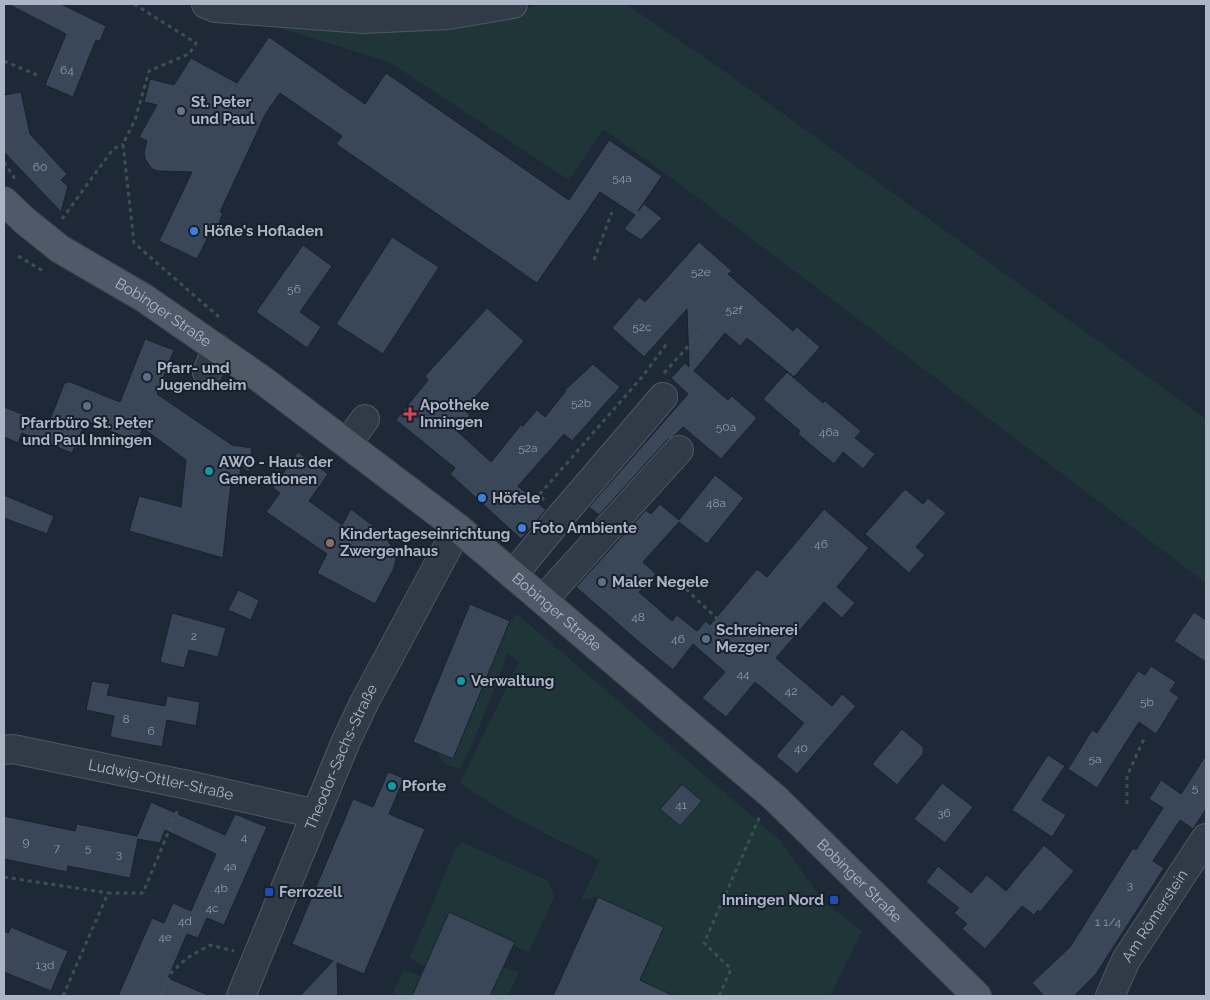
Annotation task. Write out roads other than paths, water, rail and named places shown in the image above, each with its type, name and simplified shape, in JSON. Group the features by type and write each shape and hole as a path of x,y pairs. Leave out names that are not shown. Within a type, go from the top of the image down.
{"main road":[{"name":"Bobinger Straße","path":"4,201 25,221 60,249 144,298 212,360 266,382 458,528 543,600 767,812 977,996"}],"street":[{"path":"206,4 216,8 364,19 448,15 513,4"},
{"path":"514,575 661,388"},
{"path":"347,444 365,419"},
{"path":"543,600 680,450"},
{"name":"Theodor-Sachs-Straße","path":"241,996 346,741 365,701 458,528"},
{"name":"Ludwig-Ottler-Straße","path":"4,750 13,750 188,785 316,814"},
{"name":"Am Römerstein","path":"1110,996 1126,960 1206,838"}],"place":[{"name":"St. Peter und Paul","path":"181,111"},
{"name":"Höfle's Hofladen","path":"194,231"},
{"name":"Pfarr- und Jugendheim","path":"147,377"},
{"name":"Pfarrbüro St. Peter und Paul Inningen","path":"87,406"},
{"name":"Apotheke Inningen","path":"410,414"},
{"name":"AWO - Haus der Generationen","path":"209,471"},
{"name":"Höfele","path":"482,498"},
{"name":"Foto Ambiente","path":"522,528"},
{"name":"Kindertageseinrichtung Zwergenhaus","path":"330,543"},
{"name":"Maler Negele","path":"602,582"},
{"name":"Schreinerei Mezger","path":"706,639"},
{"name":"Verwaltung","path":"461,681"},
{"name":"Pforte","path":"392,786"},
{"name":"Ferrozell","path":"269,892"},
{"name":"Inningen Nord","path":"834,900"}]}
